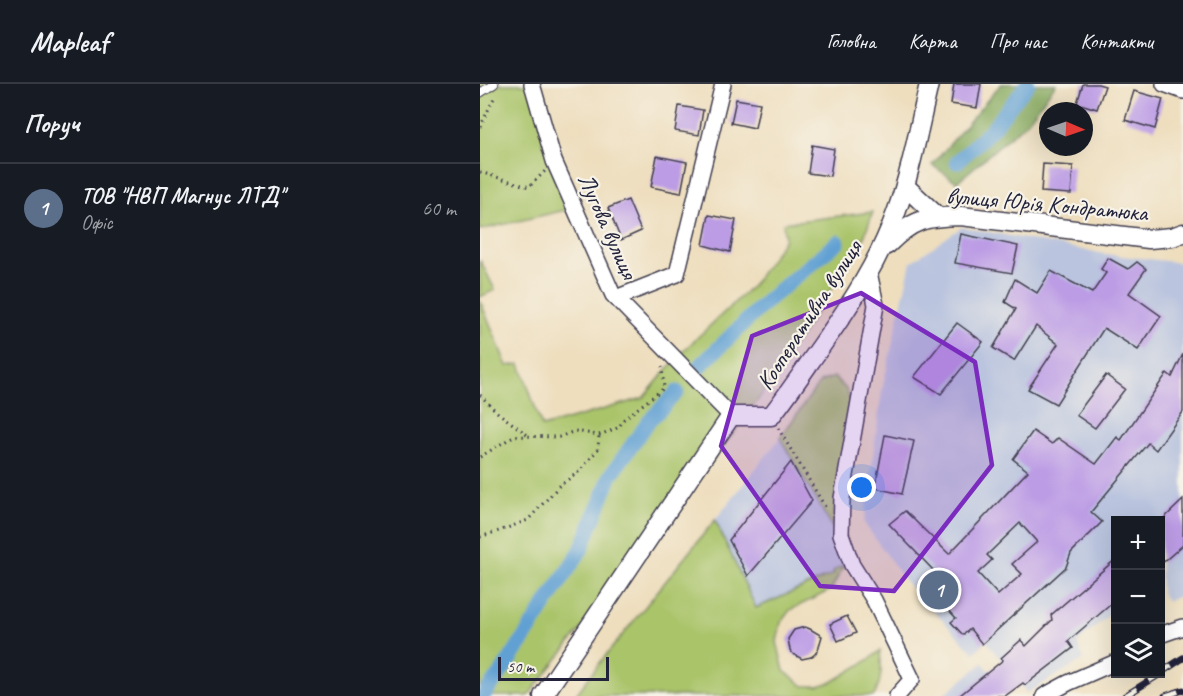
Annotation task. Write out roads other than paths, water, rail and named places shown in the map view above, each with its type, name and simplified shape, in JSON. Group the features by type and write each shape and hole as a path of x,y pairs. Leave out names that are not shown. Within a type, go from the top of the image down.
{"street":[{"name":"Лугова вулиця","path":"532,84 554,161 613,295 731,416"},
{"path":"616,298 677,274 723,84"},
{"name":"Кооперативна вулиця","path":"731,416 771,416 836,325 869,272 881,250 905,186 929,84"},
{"path":"1164,84 1183,91"},
{"path":"905,186 938,217"},
{"name":"вулиця Юрія Кондратюка","path":"881,250 903,229 938,217 961,216 1149,239 1172,237 1183,233"},
{"path":"869,272 876,305 842,498 841,534 852,565 874,600 912,679 897,696"},
{"path":"543,696 731,416"},
{"path":"1165,634 1183,627"},
{"path":"1044,696 1111,664"}],"lane":[{"path":"480,93 494,84"}],"waterway":[{"path":"957,162 990,131 1028,84"},
{"path":"697,369 769,299 838,242"},
{"path":"483,696 503,670 581,550 611,475 648,422 677,392"}],"railway":[{"path":"1165,670 1183,658"},
{"path":"1125,696 1154,678"},
{"path":"1165,696 1183,690"}],"place":[{"name":"ТОВ \"НВП Магнус ЛТД\"","path":"939,590"}]}
